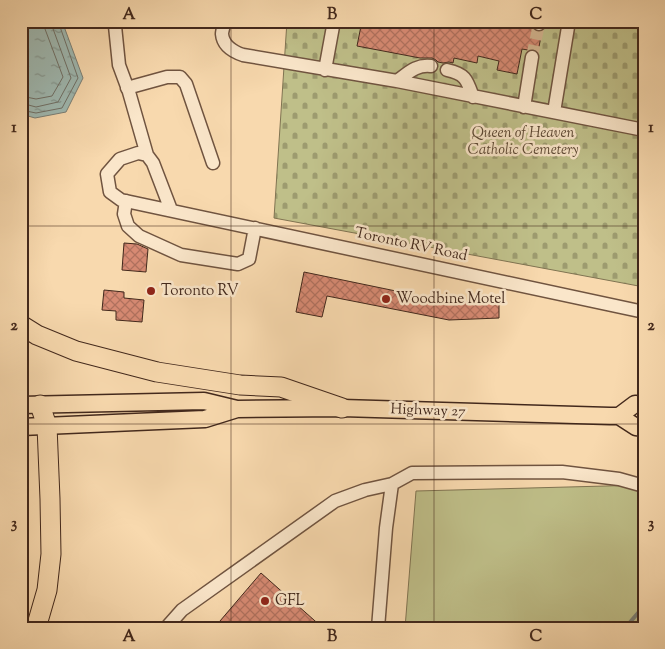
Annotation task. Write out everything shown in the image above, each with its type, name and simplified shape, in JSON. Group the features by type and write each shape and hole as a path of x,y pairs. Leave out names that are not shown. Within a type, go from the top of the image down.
{"highway":[{"path":"21,326 36,335 76,351 157,372 240,385 281,387 342,408"},
{"path":"30,405 47,426 50,500 51,554 47,590 36,628"}],"main road":[{"name":"Highway 27","path":"30,405 204,401 237,409 342,408 619,416 636,427 644,428"},
{"path":"619,416 635,404 644,405"},
{"name":"Highway 27","path":"21,427 205,419 237,409"}],"lane":[{"path":"116,21 119,65 147,155 154,163 171,210"},
{"path":"225,21 222,35 227,46 234,52 243,55 397,81 644,130"},
{"path":"325,70 334,21"},
{"path":"554,112 569,21"},
{"path":"524,107 532,57"},
{"path":"397,81 413,69 424,65 431,66"},
{"path":"447,70 463,76 468,83 473,97"},
{"path":"127,88 167,77 180,77 186,84 213,163"},
{"path":"147,155 138,153 120,159 107,174 110,192 121,200 126,201 124,214 128,226 139,236 181,255 238,264 249,259 256,228"},
{"name":"Toronto RV Road","path":"126,201 644,312"},
{"path":"166,628 182,610 335,502 365,490 392,484 412,473 562,472 618,479 644,486"},
{"path":"378,628 386,528 392,484"}],"green space":[{"name":"Queen of Heaven Catholic Cemetery","path":"287,21 644,21 644,287 274,218"},
{"path":"644,485 644,628 405,628 416,491"}],"water":[{"path":"21,21 62,21 83,78 66,112 35,118 21,114"}],"building":[{"path":"362,21 528,21 535,31 542,31 538,52 534,49 522,49 517,74 497,70 499,61 478,56 477,63 454,58 453,63 443,63 432,58 420,58 357,46"},
{"path":"124,243 137,244 148,249 146,272 122,270"},
{"name":"Woodbine Motel","path":"304,272 449,302 499,301 499,318 449,320 327,296 322,317 296,312"},
{"path":"104,290 124,292 124,298 144,300 142,322 116,320 116,311 102,310"},
{"name":"GFL","path":"261,573 323,628 214,628"}],"waterway":[{"path":"625,628 644,606"}],"tunnel":[{"path":"532,57 539,24"}],"place":[{"name":"Toronto RV","path":"151,291"},
{"name":"Woodbine Motel","path":"386,299"},
{"name":"GFL","path":"265,601"}]}
